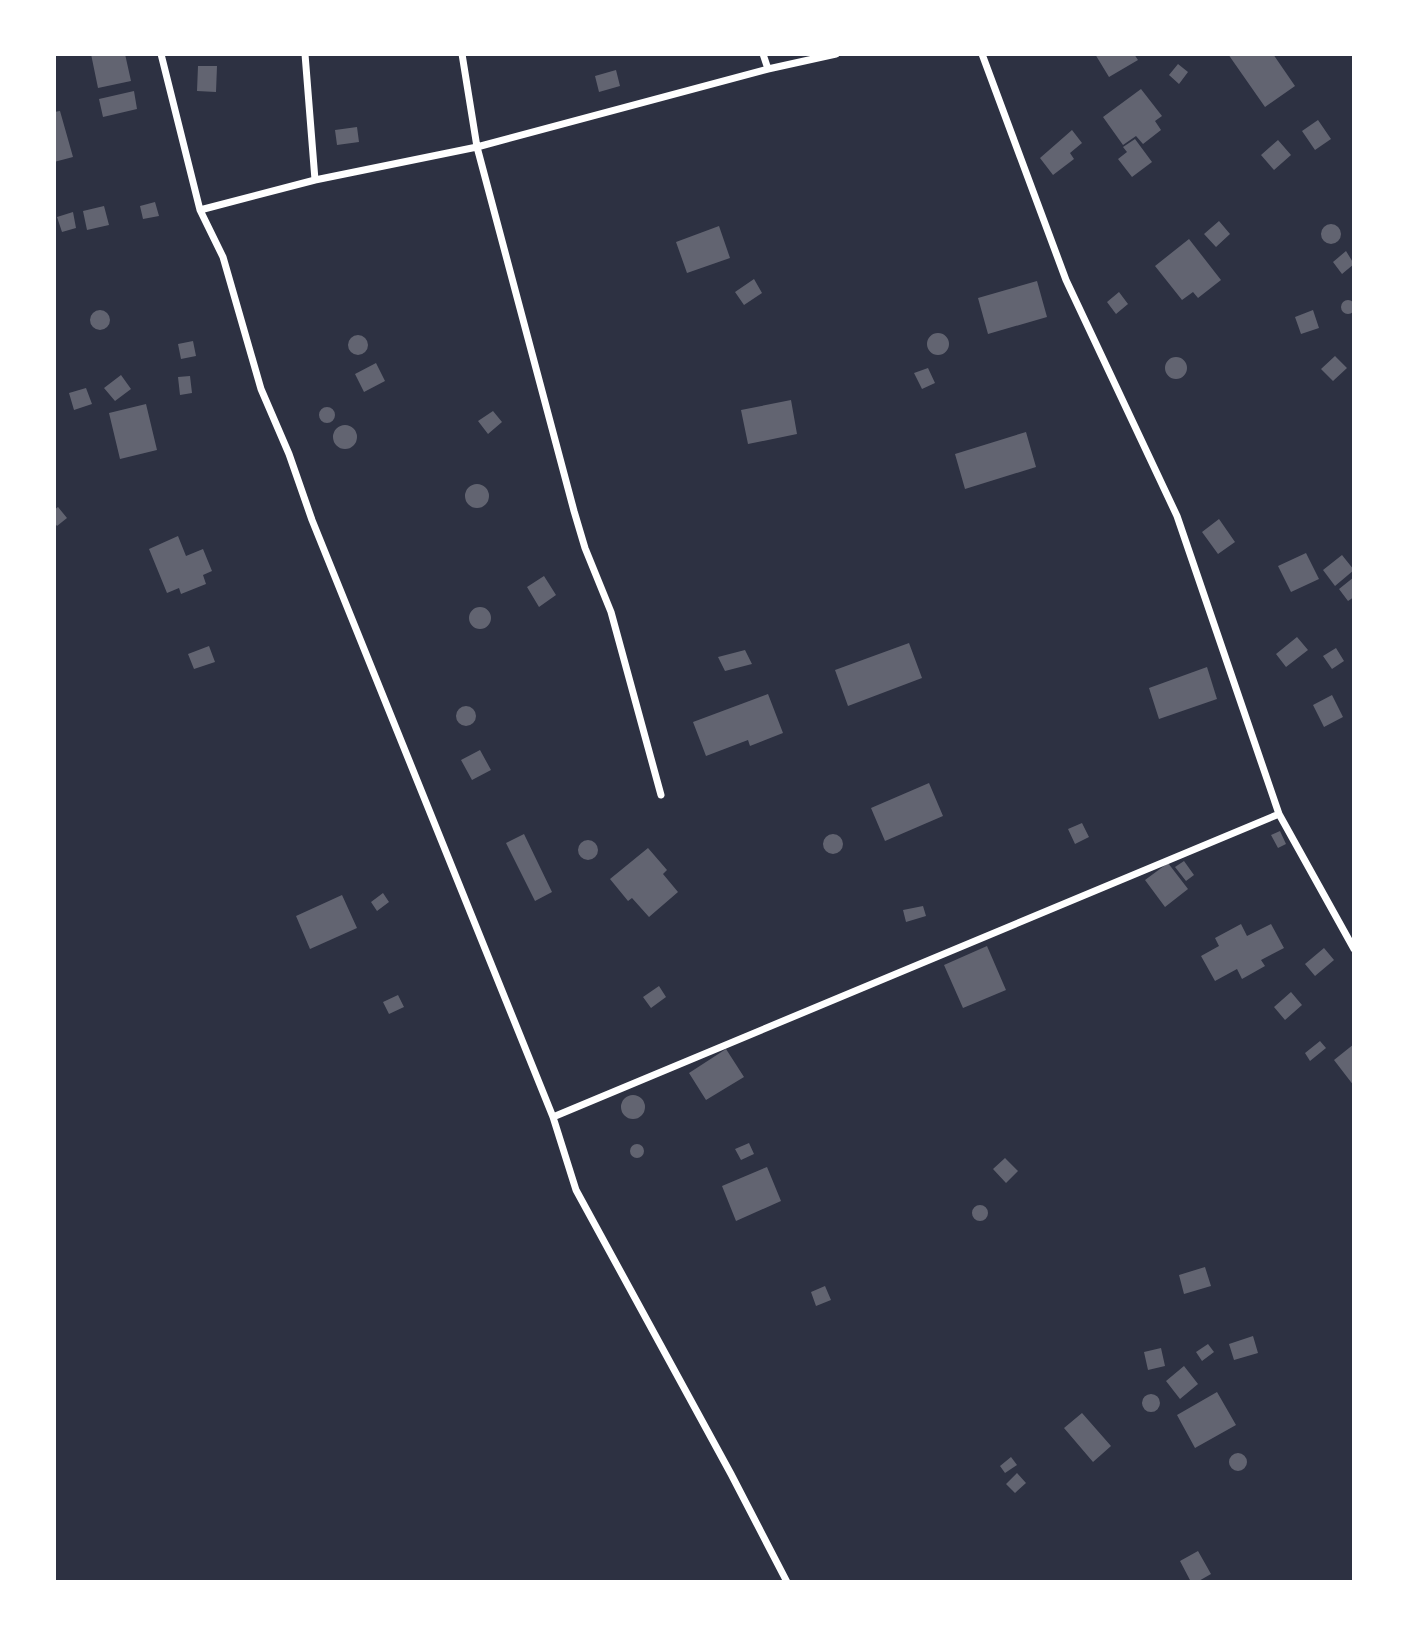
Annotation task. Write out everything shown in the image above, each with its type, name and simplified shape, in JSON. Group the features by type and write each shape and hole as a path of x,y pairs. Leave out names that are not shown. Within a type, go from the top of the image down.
{"street":[{"path":"161,54 200,211 223,257 261,389 553,1117 576,1191 787,1582"},
{"path":"304,54 315,180"},
{"path":"462,54 477,147 578,524 611,612 661,795"},
{"path":"763,54 768,69"},
{"path":"200,211 315,180 477,147 768,69 836,54"},
{"path":"982,54 1066,281 1177,516 1279,814 1354,949"},
{"path":"553,1117 1279,814"}],"building":[{"path":"91,54 125,54 131,81 98,88"},
{"path":"1095,54 1134,54 1138,60 1109,77"},
{"path":"1228,54 1273,54 1295,86 1265,107"},
{"path":"1178,64 1188,72 1179,84 1169,75"},
{"path":"198,66 217,66 216,92 197,91"},
{"path":"616,70 620,86 599,92 595,76"},
{"path":"1141,89 1162,116 1155,121 1161,130 1143,144 1136,136 1123,145 1103,117"},
{"path":"134,91 137,109 103,117 99,99"},
{"path":"60,111 73,157 54,162 54,112"},
{"path":"1318,120 1331,139 1315,150 1302,131"},
{"path":"357,127 359,142 337,145 335,130"},
{"path":"1072,130 1082,143 1070,153 1074,159 1053,175 1040,158"},
{"path":"1135,139 1152,162 1132,177 1118,159 1127,152 1123,147"},
{"path":"1278,140 1291,155 1274,170 1261,155"},
{"path":"155,202 159,216 143,219 140,206"},
{"path":"104,206 109,225 87,230 83,211"},
{"path":"73,212 76,228 62,232 57,217"},
{"path":"1219,221 1230,234 1216,247 1204,234"},
{"path":"1331,224 1338,227 1341,234 1338,241 1331,244 1324,241 1321,234 1324,227"},
{"path":"719,226 730,258 687,273 676,242"},
{"path":"1189,239 1221,280 1198,298 1193,292 1182,300 1155,266"},
{"path":"1346,251 1354,264 1342,274 1333,262"},
{"path":"754,279 762,293 744,305 735,292"},
{"path":"1037,281 1047,317 988,334 978,298"},
{"path":"1119,292 1128,304 1116,314 1107,302"},
{"path":"1345,300 1351,300 1355,307 1351,314 1345,314 1341,310 1341,304"},
{"path":"96,310 104,310 110,320 104,330 96,330 90,324 90,316"},
{"path":"1313,310 1319,328 1301,334 1295,317"},
{"path":"938,333 946,336 949,344 946,352 938,355 930,352 927,344 930,336"},
{"path":"354,335 362,335 368,345 362,355 354,355 348,349 348,341"},
{"path":"193,341 196,356 181,359 178,344"},
{"path":"1335,356 1347,368 1333,381 1321,369"},
{"path":"1176,357 1184,360 1187,368 1184,376 1176,379 1168,376 1165,368 1168,360"},
{"path":"376,363 385,381 364,392 355,374"},
{"path":"928,368 935,383 922,389 914,373"},
{"path":"121,375 131,389 115,401 104,388"},
{"path":"190,376 192,393 180,395 178,377"},
{"path":"86,388 92,404 74,410 69,393"},
{"path":"791,400 797,434 748,444 741,410"},
{"path":"146,404 157,450 120,459 109,413"},
{"path":"327,407 335,415 327,423 319,415"},
{"path":"493,411 502,422 488,434 478,421"},
{"path":"345,425 354,428 357,437 354,446 345,449 336,446 333,437 336,428"},
{"path":"1026,432 1036,467 965,489 955,454"},
{"path":"477,484 486,487 489,496 486,505 477,508 468,505 465,496 468,487"},
{"path":"58,507 67,518 57,526 54,522 54,510"},
{"path":"1219,519 1235,542 1218,554 1202,532"},
{"path":"178,536 186,556 203,549 212,571 203,575 206,584 181,594 179,588 167,593 149,549"},
{"path":"1306,553 1319,579 1291,592 1278,566"},
{"path":"1342,555 1354,570 1335,586 1323,570"},
{"path":"544,576 556,595 539,607 527,587"},
{"path":"1354,577 1354,597 1348,601 1339,589"},
{"path":"480,607 488,610 491,618 488,626 480,629 472,626 469,618 472,610"},
{"path":"1297,637 1308,650 1286,667 1276,654"},
{"path":"909,643 922,678 848,706 835,670"},
{"path":"209,646 215,662 194,669 188,654"},
{"path":"1336,648 1344,661 1332,669 1323,656"},
{"path":"745,650 752,664 725,671 718,657"},
{"path":"1207,667 1217,699 1159,719 1149,688"},
{"path":"768,694 783,733 750,746 748,740 706,756 693,722"},
{"path":"1332,695 1343,717 1324,727 1313,705"},
{"path":"466,706 473,709 476,716 473,723 466,726 459,723 456,716 459,709"},
{"path":"480,750 491,770 472,780 461,760"},
{"path":"929,783 943,816 885,841 871,808"},
{"path":"1082,823 1089,837 1075,844 1068,829"},
{"path":"1280,831 1286,844 1278,848 1271,835"},
{"path":"524,834 552,892 535,901 506,843"},
{"path":"829,834 837,834 843,844 837,854 829,854 823,848 823,840"},
{"path":"588,840 595,843 598,850 595,857 588,860 581,857 578,850 581,843"},
{"path":"648,848 667,870 663,874 678,892 649,917 632,898 628,901 610,879"},
{"path":"1184,861 1194,875 1186,881 1175,867"},
{"path":"1168,863 1188,889 1165,907 1145,880"},
{"path":"383,893 389,902 377,911 371,902"},
{"path":"342,895 357,928 310,949 296,916"},
{"path":"923,906 926,916 906,922 903,910"},
{"path":"1241,924 1247,936 1271,924 1284,948 1261,960 1265,966 1242,979 1237,969 1215,981 1201,956 1219,946 1215,938"},
{"path":"987,946 1006,990 963,1008 944,965"},
{"path":"1324,948 1334,960 1315,976 1305,964"},
{"path":"659,986 666,997 651,1008 643,997"},
{"path":"1291,992 1302,1005 1285,1020 1274,1007"},
{"path":"398,995 404,1007 389,1014 383,1002"},
{"path":"1320,1041 1326,1048 1310,1061 1305,1053"},
{"path":"1354,1044 1354,1086 1334,1060"},
{"path":"726,1049 744,1077 706,1100 689,1073"},
{"path":"633,1095 644,1102 645,1107 638,1118 633,1119 622,1112 621,1107 628,1096"},
{"path":"749,1143 754,1154 741,1160 735,1149"},
{"path":"637,1144 642,1146 642,1156 637,1158 632,1156 630,1151 632,1146"},
{"path":"1005,1158 1018,1171 1006,1183 993,1169"},
{"path":"767,1167 781,1201 736,1221 722,1186"},
{"path":"977,1205 983,1205 988,1213 986,1219 977,1221 972,1216 972,1210"},
{"path":"1205,1267 1211,1286 1184,1294 1179,1275"},
{"path":"825,1286 831,1300 816,1306 811,1292"},
{"path":"1253,1336 1258,1353 1234,1360 1229,1344"},
{"path":"1208,1344 1214,1352 1202,1361 1196,1352"},
{"path":"1161,1348 1165,1366 1148,1370 1144,1352"},
{"path":"1184,1366 1198,1384 1180,1399 1166,1381"},
{"path":"1217,1392 1236,1425 1195,1448 1177,1415"},
{"path":"1147,1394 1155,1394 1160,1403 1158,1410 1147,1412 1142,1407 1142,1399"},
{"path":"1082,1413 1111,1446 1093,1462 1064,1428"},
{"path":"1234,1453 1242,1453 1247,1462 1245,1469 1234,1471 1229,1466 1229,1458"},
{"path":"1011,1457 1017,1465 1005,1473 1000,1466"},
{"path":"1017,1473 1026,1483 1015,1493 1006,1484"},
{"path":"1198,1551 1211,1574 1197,1582 1191,1582 1180,1561"}]}
